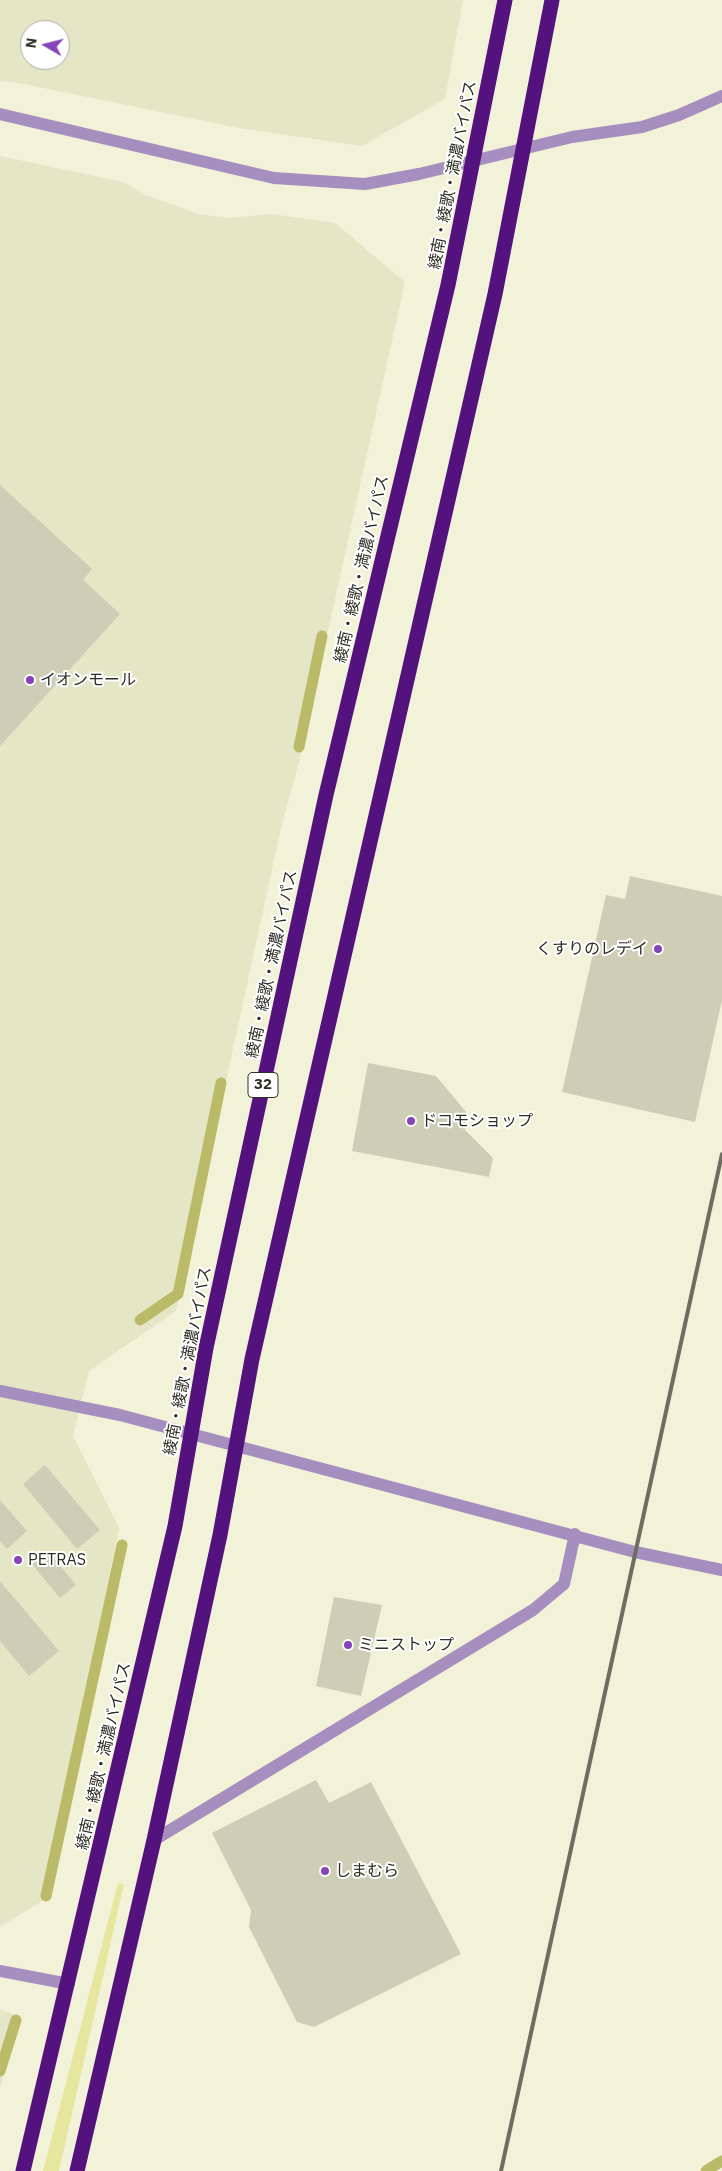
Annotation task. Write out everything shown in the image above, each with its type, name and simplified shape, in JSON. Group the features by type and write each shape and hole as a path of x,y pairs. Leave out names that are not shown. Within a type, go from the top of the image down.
{"highway":[{"name":"綾南・綾歌・満濃バイパス","path":"23,2171 69,1984 175,1526 206,1348 326,795 448,285 505,0"},
{"path":"77,2171 154,1840 220,1535 252,1359 495,294 552,0"}],"street":[{"path":"0,114 274,178 364,184 474,161 572,136 642,127 679,115 722,96"},
{"path":"0,1391 120,1415 575,1534 635,1552 722,1570"},
{"path":"154,1840 533,1610 564,1584 575,1534"},
{"path":"0,1971 69,1984"}],"shaded area":[{"path":"0,0 463,0 445,99 362,146 239,128 19,83 0,81"},
{"path":"0,156 123,182 146,195 198,214 228,218 272,214 335,223 405,282 299,762 281,828 176,1311 89,1371 73,1436 119,1528 42,1901 0,1927"},
{"path":"0,2009 21,2018 0,2088"}],"green space":[{"path":"118,1883 124,1884 59,2171 43,2171"}],"building":[{"name":"イオンモール","path":"0,485 92,569 83,580 120,614 0,746"},
{"name":"くすりのレデイ","path":"630,876 722,896 722,1000 695,1122 562,1092 606,895 625,899"},
{"name":"ドコモショップ","path":"368,1063 436,1076 467,1113 465,1130 493,1158 489,1177 352,1151"},
{"path":"45,1465 100,1530 77,1549 23,1484"},
{"path":"0,1500 27,1531 7,1549 0,1541"},
{"path":"47,1550 76,1585 60,1598 31,1563"},
{"path":"0,1581 59,1651 29,1676 0,1641"},
{"name":"ミニストップ","path":"334,1597 382,1605 361,1696 316,1686"},
{"name":"しまむら","path":"316,1780 329,1803 371,1782 461,1954 314,2027 297,2022 249,1927 251,1910 212,1833"}],"waterway":[{"path":"299,747 322,636"},
{"path":"140,1320 178,1294 221,1083"},
{"path":"46,1896 122,1545"},
{"path":"0,2071 16,2020"},
{"path":"706,2171 722,2161"}],"railway":[{"path":"501,2171 722,1154"}],"place":[{"name":"イオンモール","path":"30,680"},
{"name":"くすりのレデイ","path":"658,949"},
{"name":"ドコモショップ","path":"411,1121"},
{"name":"PETRAS","path":"18,1560"},
{"name":"ミニストップ","path":"348,1645"},
{"name":"しまむら","path":"325,1871"}]}
